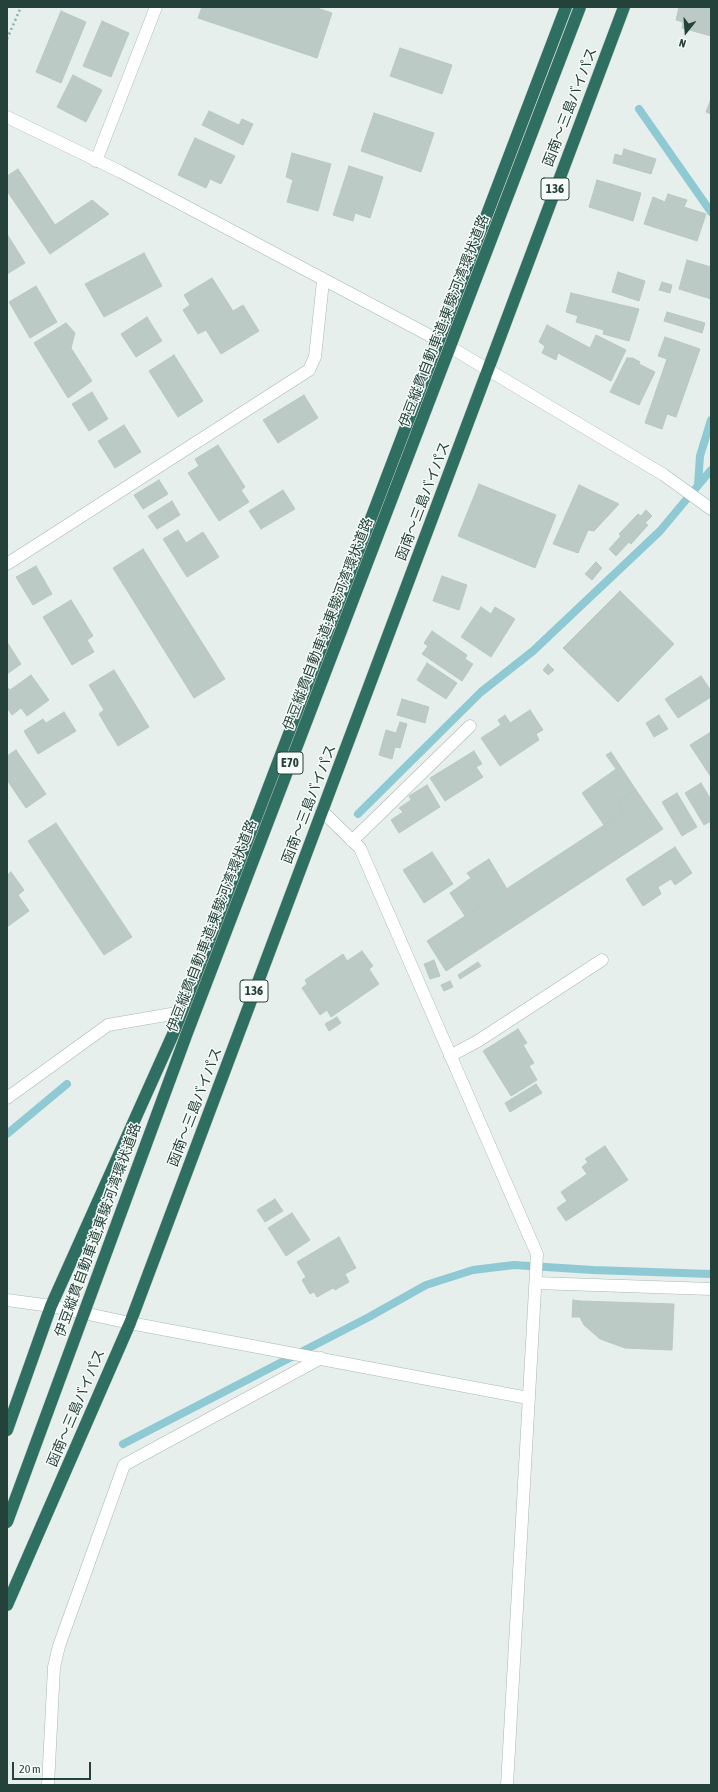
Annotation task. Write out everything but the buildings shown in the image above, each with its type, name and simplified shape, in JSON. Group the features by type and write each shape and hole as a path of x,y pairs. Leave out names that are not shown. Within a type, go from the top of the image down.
{"highway":[{"path":"7,1430 51,1306 183,1012 440,342 566,7"},
{"name":"伊豆縦貫自動車道;東駿河湾環状道路","path":"7,1522 185,1040 580,7"},
{"name":"函南～三島バイパス","path":"7,1605 130,1323 624,7"}],"street":[{"path":"96,161 156,7"},
{"path":"7,117 269,249 323,281 440,342 664,475 708,507"},
{"path":"7,564 309,370 315,357 323,281"},
{"path":"352,841 470,726"},
{"path":"322,811 360,848 537,1254 507,1785"},
{"path":"450,1056 478,1041 602,960"},
{"path":"7,1098 108,1025 183,1012"},
{"path":"536,1281 711,1289"},
{"path":"7,1300 51,1306 130,1323 528,1398"},
{"path":"48,1785 54,1667 59,1646 124,1465 320,1358"}],"path":[{"path":"7,39 21,7"}],"waterway":[{"path":"639,109 711,212"},
{"path":"698,485 700,456 711,420"},
{"path":"358,814 481,692 533,651 660,531 711,470"},
{"path":"7,1134 67,1084"},
{"path":"123,1444 369,1317 426,1285 473,1270 514,1265 593,1270 711,1274"}]}
